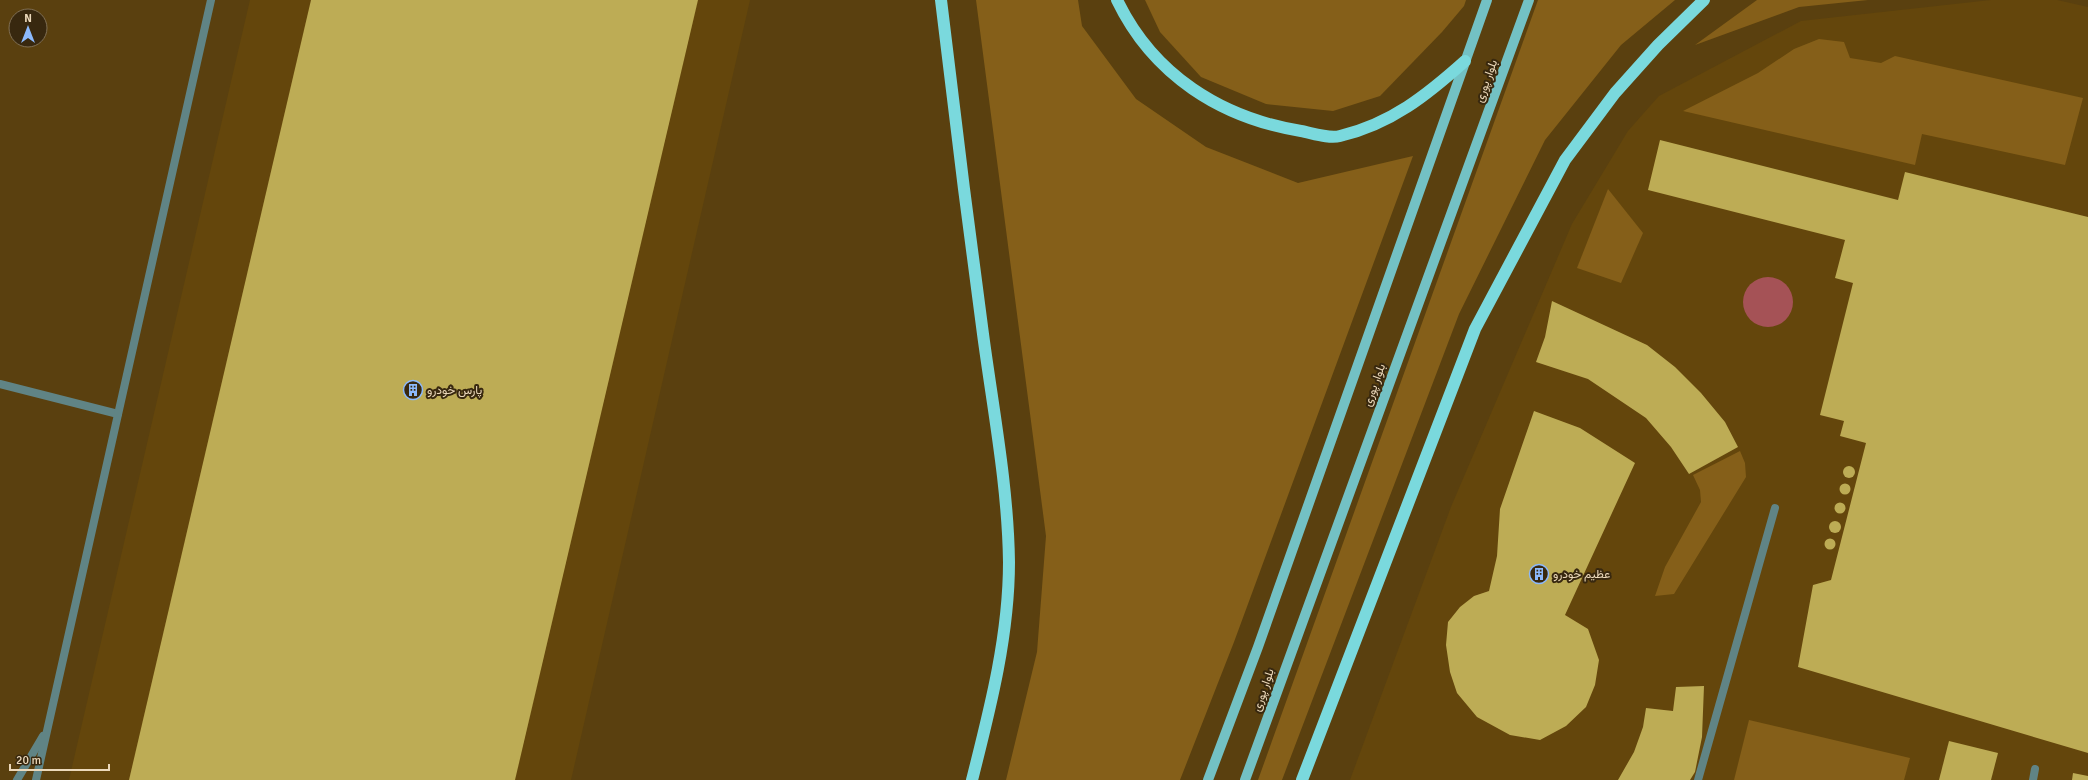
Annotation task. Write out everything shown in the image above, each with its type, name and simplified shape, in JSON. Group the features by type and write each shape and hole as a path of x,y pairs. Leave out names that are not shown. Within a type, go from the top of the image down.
{"highway":[{"path":"940,0 996,427 1005,502 1009,562 1005,618 996,682 972,780"},
{"path":"1117,0 1137,34 1169,70 1201,96 1241,116 1281,128 1338,137 1378,124 1428,94 1465,61"},
{"path":"1302,780 1475,329 1566,160 1615,93 1658,45 1704,0"}],"main road":[{"name":"بلوار پوری","path":"1208,780 1258,648 1487,0"},
{"name":"بلوار پوری","path":"1245,780 1529,0"}],"lane":[{"path":"36,780 212,0"},
{"path":"0,384 118,414"},
{"path":"1698,780 1775,508"},
{"path":"17,780 48,728"},
{"path":"2032,780 2035,769"}],"shaded area":[{"name":"پارس خودرو","path":"250,0 750,0 571,780 69,780"},
{"path":"976,0 1078,0 1082,26 1136,99 1206,147 1298,183 1413,156 1234,642 1180,780 1006,780 1037,652 1046,536"},
{"path":"1145,0 1466,0 1464,6 1442,32 1380,96 1333,111 1266,104 1201,77 1160,32"},
{"path":"1538,0 1675,0 1621,45 1545,140 1459,314 1282,780 1258,780"},
{"path":"1757,0 1868,0 1799,7 1695,45"},
{"path":"1991,0 2057,0 2088,7 2088,780 1350,780 1451,507 1572,224 1628,131 1659,96 1801,21"},
{"path":"1819,39 1844,42 1850,58 1881,63 1895,56 2083,98 2065,165 1922,134 1915,165 1683,111 1758,73 1794,49"},
{"path":"1608,189 1643,233 1621,283 1577,268"},
{"path":"1763,277 1773,277 1786,284 1793,297 1793,307 1786,320 1773,327 1763,327 1754,323 1747,316 1743,307 1743,297 1747,288 1754,281"},
{"path":"1740,451 1745,463 1746,477 1674,594 1655,596 1665,567 1701,502 1700,490 1693,475"},
{"path":"1749,720 1910,758 1904,780 1734,780"}],"building":[{"name":"پارس خودرو","path":"311,0 698,0 515,780 129,780"},
{"path":"1660,140 1898,200 1905,172 2088,217 2088,753 1798,667 1813,585 1831,580 1866,443 1840,436 1844,421 1820,415 1853,283 1835,278 1845,240 1648,190"},
{"path":"1552,301 1647,345 1675,367 1701,393 1725,422 1738,447 1689,474 1671,447 1646,418 1588,379 1536,362 1545,337"},
{"name":"عظیم خودرو","path":"1534,411 1580,428 1635,463 1565,615 1588,629 1599,660 1595,685 1586,707 1566,726 1540,740 1510,735 1477,717 1457,693 1450,672 1446,645 1448,622 1460,607 1474,596 1489,591 1497,556 1500,509"},
{"path":"1847,466 1851,466 1855,472 1851,478 1847,478 1843,474 1843,470"},
{"path":"1845,483 1849,485 1851,489 1849,493 1845,495 1841,493 1839,489 1841,485"},
{"path":"1838,503 1842,503 1844,504 1844,512 1838,513 1835,510 1835,506"},
{"path":"1835,521 1839,523 1841,527 1839,531 1835,533 1831,531 1829,527 1831,523"},
{"path":"1828,539 1832,539 1834,540 1834,548 1828,549 1825,546 1825,542"},
{"path":"1704,686 1702,737 1695,772 1690,780 1618,780 1634,752 1643,727 1646,708 1673,711 1676,687"},
{"path":"1949,741 1998,753 1991,780 1939,780"},
{"path":"2073,773 2088,776 2088,780 2072,780"}],"place":[{"name":"پارس خودرو","path":"413,390"},
{"name":"عظیم خودرو","path":"1539,574"}]}
